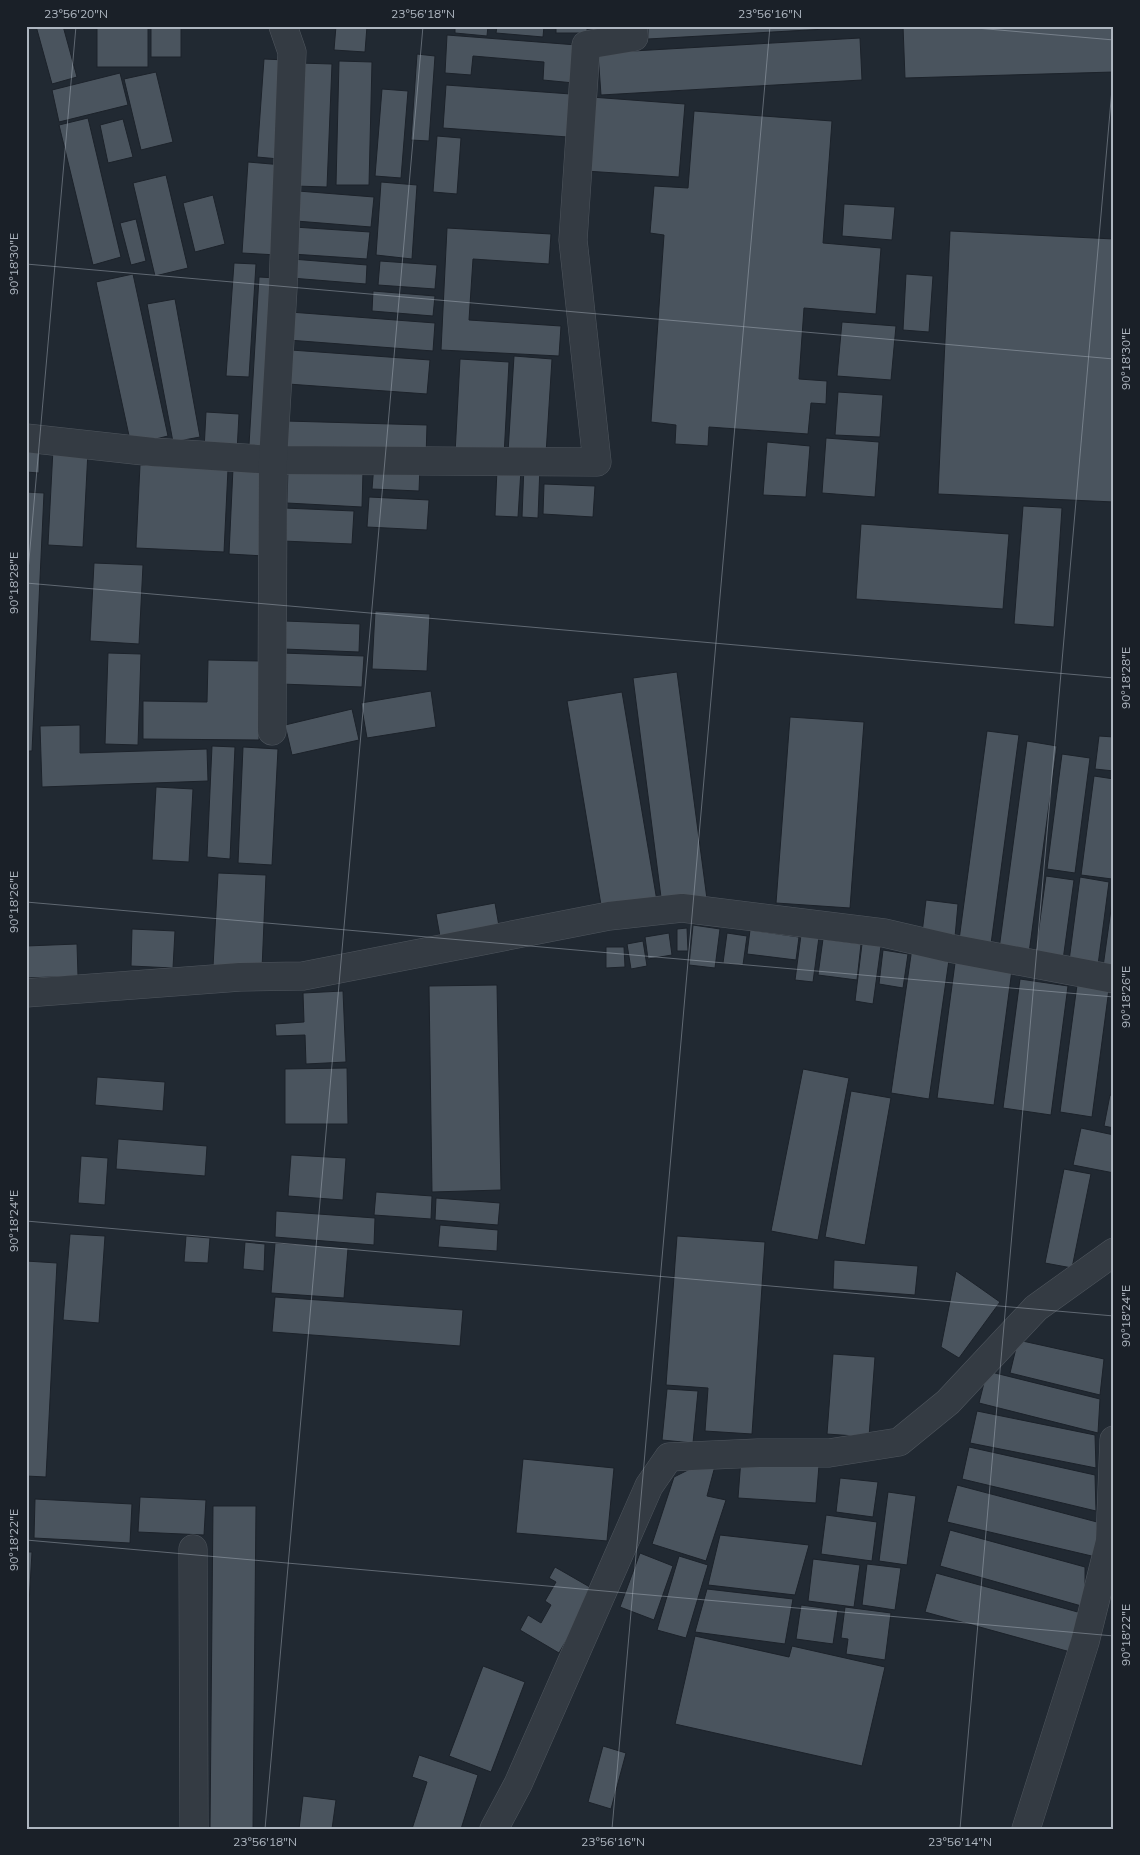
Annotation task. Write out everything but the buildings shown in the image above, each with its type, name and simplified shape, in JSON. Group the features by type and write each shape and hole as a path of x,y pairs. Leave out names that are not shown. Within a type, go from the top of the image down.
{"street":[{"path":"272,731 273,460 283,288 292,52 283,26"},
{"path":"26,438 153,452 273,460 597,462 573,240 586,45 634,37 633,26"},
{"path":"26,993 240,977 303,976 609,916 682,908 884,933 949,948 1114,979"},
{"path":"494,1829 518,1784 648,1486 669,1457 758,1453 829,1453 899,1442 948,1402 1036,1308 1114,1253"},
{"path":"1026,1829 1085,1642 1110,1541 1114,1440"},
{"path":"193,1549 194,1829"}]}
